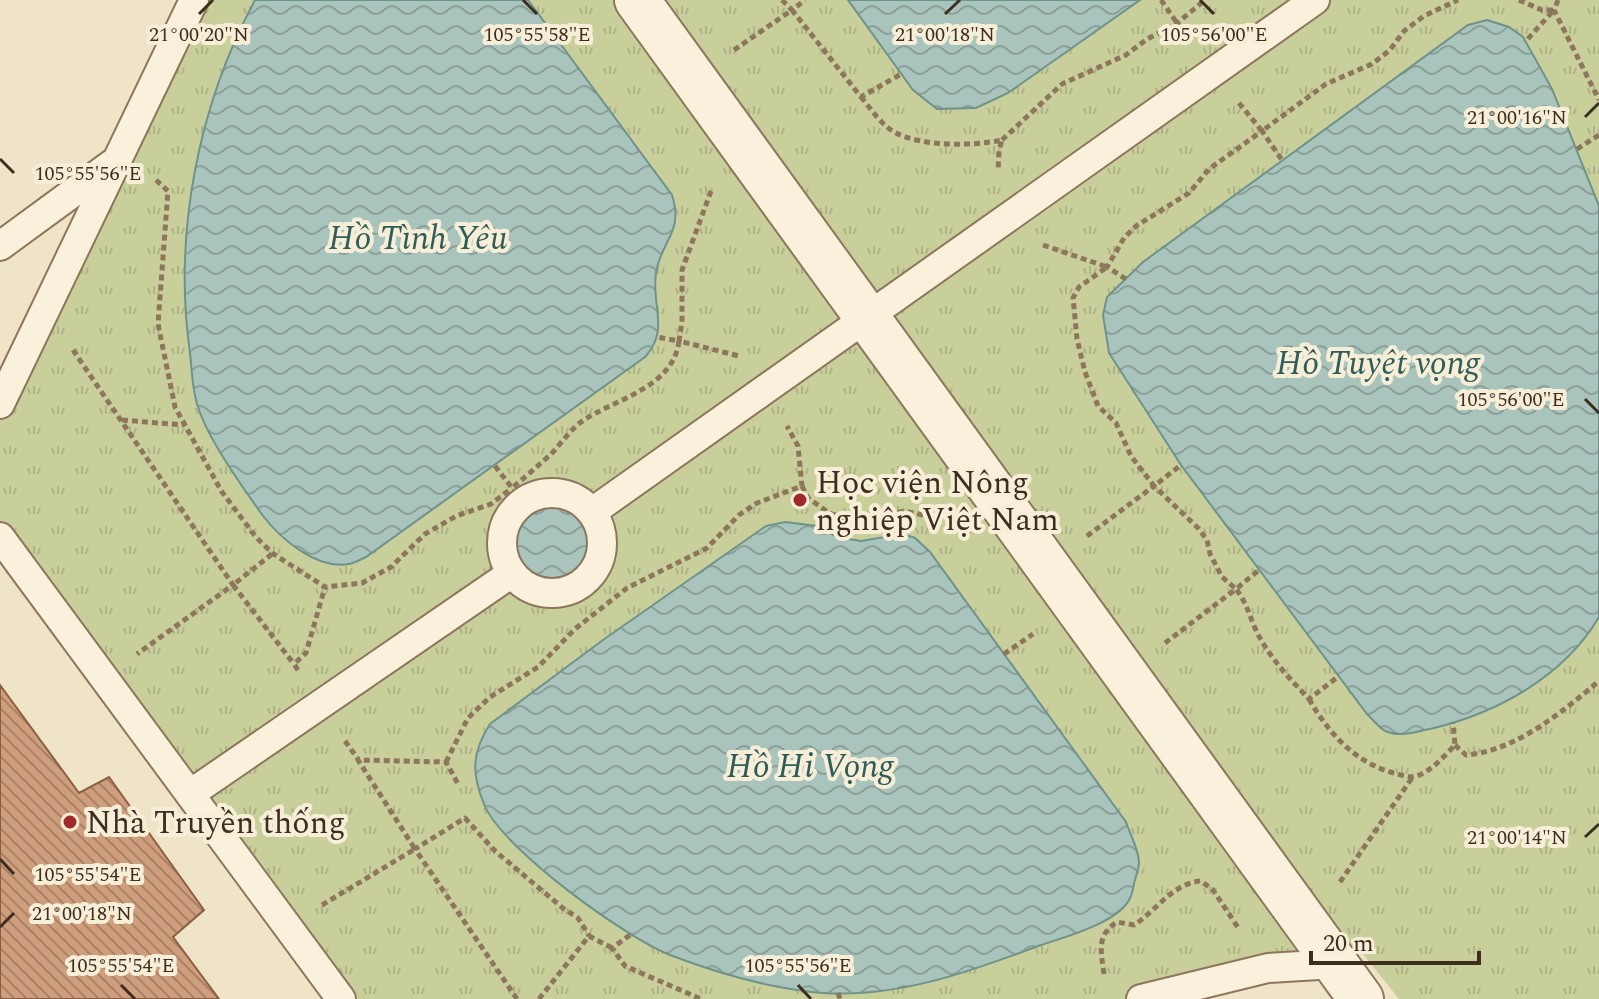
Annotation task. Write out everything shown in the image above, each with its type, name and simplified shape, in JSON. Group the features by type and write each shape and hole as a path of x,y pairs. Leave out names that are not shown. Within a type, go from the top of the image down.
{"street":[{"path":"637,0 1361,999"}],"lane":[{"path":"0,404 194,0"},
{"path":"592,512 1315,0"},
{"path":"0,246 116,161"},
{"path":"559,493 578,500 592,512 602,530 603,550 596,568 583,583 564,592 544,593 526,586 512,573 504,554 503,536 510,518 522,503 540,495 559,493"},
{"path":"0,537 341,999"},
{"path":"190,794 512,573"},
{"path":"1141,999 1268,968 1335,964"}],"path":[{"path":"782,0 861,97 894,132 919,141 984,144 1002,140 1062,84 1126,55 1147,39 1176,24 1205,0"},
{"path":"729,54 805,0"},
{"path":"1519,0 1542,10 1554,10"},
{"path":"1525,42 1554,10 1558,0"},
{"path":"1554,10 1599,100"},
{"path":"861,97 901,74"},
{"path":"1282,160 1262,131 1209,169 1189,193 1136,226 1124,238 1107,267 1079,287 1073,298 1077,339 1098,406 1116,423 1131,456 1154,486 1207,540 1210,554 1222,577 1244,600 1256,630 1274,659 1309,699 1327,726 1354,754 1387,772 1412,778"},
{"path":"1577,149 1599,135"},
{"path":"1002,140 998,171 1002,187 1018,211"},
{"path":"116,161 153,177 168,191 158,324 175,407 184,426 222,492 255,536 272,553 325,587 362,583 391,567 425,534 456,516 491,504 552,453 578,424 638,392 668,367 678,351 679,341 657,337"},
{"path":"994,227 1107,267 1126,279"},
{"path":"45,309 233,585 294,664 320,705"},
{"path":"120,420 184,426"},
{"path":"802,486 808,498 829,513 854,521 905,511 1025,537 1068,550 1181,465"},
{"path":"495,466 512,488"},
{"path":"104,678 272,553"},
{"path":"1161,646 1259,570"},
{"path":"294,664 306,653 325,587"},
{"path":"1309,699 1339,676"},
{"path":"1453,723 1455,745 1466,755 1495,750 1565,709 1599,681"},
{"path":"1336,886 1412,778 1425,773 1455,745"},
{"path":"458,784 446,762 358,760 517,999"},
{"path":"287,926 465,818 495,851 554,902 578,918 589,936 612,948 625,966 701,999"},
{"path":"1106,985 1101,956 1102,935 1117,922 1134,925 1173,891 1190,881 1201,881 1213,890 1268,968"},
{"path":"612,948 630,935"},
{"path":"539,999 589,936"}],"green space":[{"name":"Học viện Nông nghiệp Việt Nam","path":"194,0 1599,0 1599,999 1399,999 1359,949 1141,999 341,999 0,537 0,404","holes":["555,501 573,505 572,583 553,587 534,582 536,505"]}],"water":[{"name":"Hồ Tình Yêu","path":"255,0 528,0 672,195 675,208 674,228 656,273 657,337 645,357 366,557 349,564 337,565 312,558 271,525 218,449 194,394 186,308 188,217 205,127 218,83"},
{"path":"848,0 1140,0 1008,93 976,108 937,109 913,90"},
{"name":"Hồ Tuyệt vọng","path":"1487,20 1509,27 1523,37 1552,89 1599,206 1599,617 1568,657 1528,689 1458,721 1397,734 1385,731 1367,714 1181,465 1109,353 1103,315 1107,297 1143,262 1468,25"},
{"path":"554,501 570,505 584,514 593,528 597,544 593,560 584,574 570,583 554,587 538,583 524,574 515,560 511,544 515,528 524,514 538,505"},
{"name":"Hồ Hi Vọng","path":"785,522 817,526 837,537 861,541 903,534 915,538 930,552 1126,822 1139,863 1132,894 1124,907 1104,921 1077,933 934,981 879,991 823,993 765,984 670,955 596,911 514,844 484,804 475,772 477,753 490,724 766,526"}],"building":[{"name":"Nhà Truyền thống","path":"0,685 79,793 109,777 204,910 173,937 219,999 0,999"}],"place":[{"name":"Học viện Nông nghiệp Việt Nam","path":"800,500"},
{"name":"Nhà Truyền thống","path":"70,822"}]}
